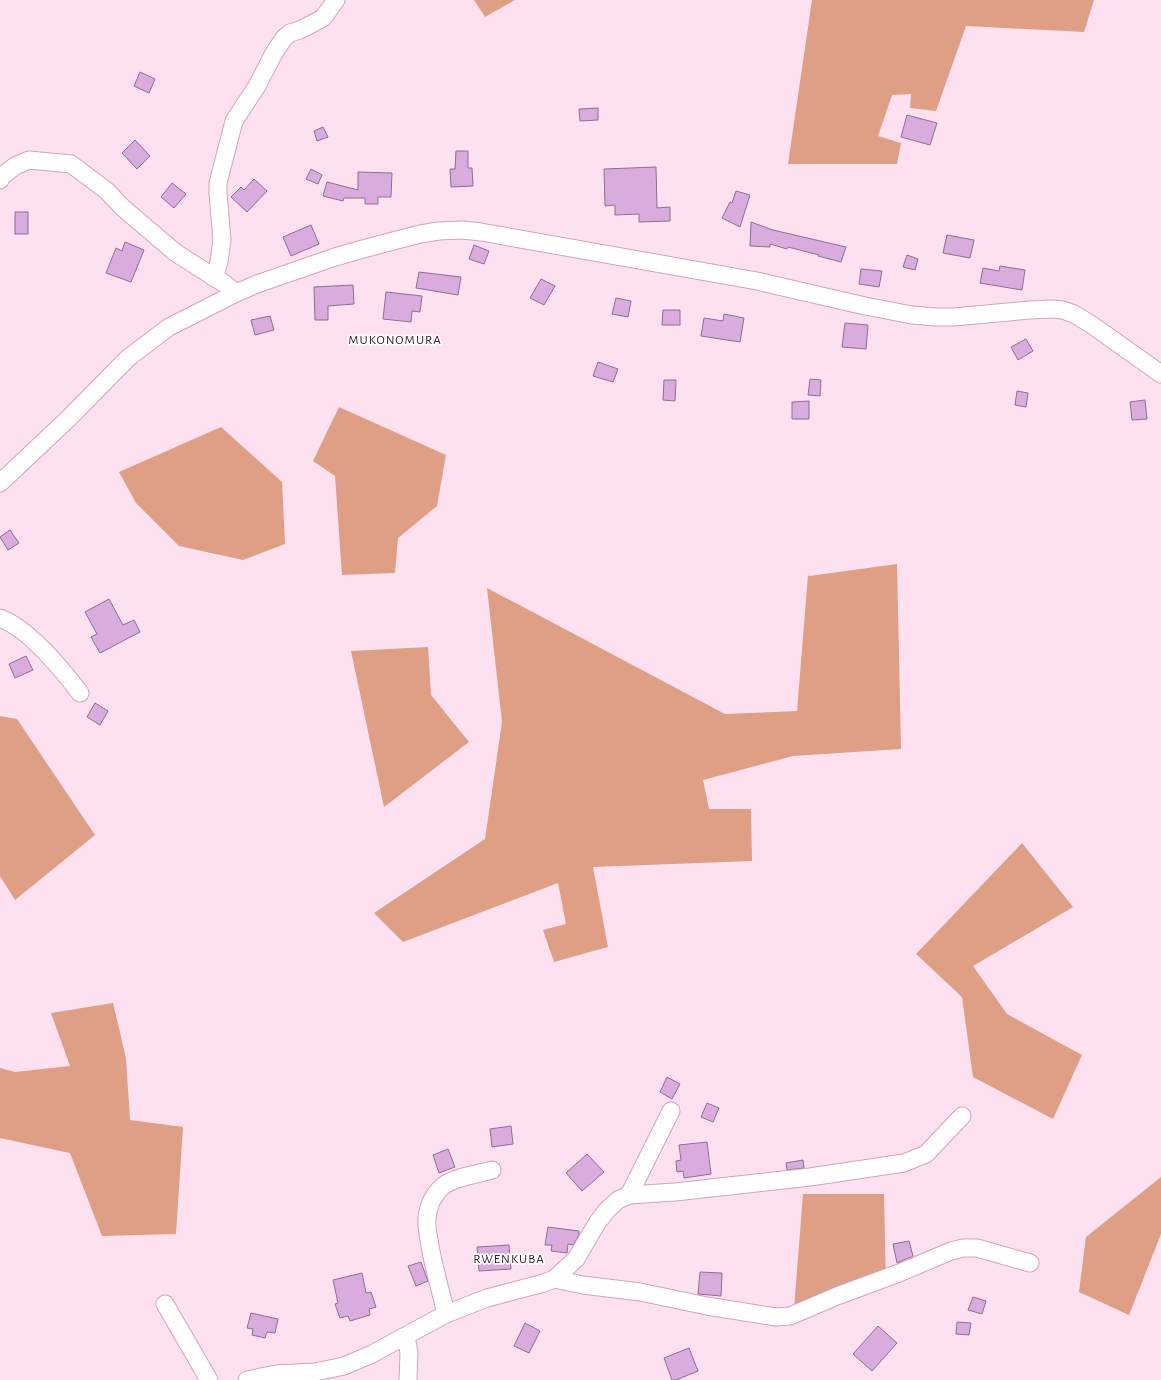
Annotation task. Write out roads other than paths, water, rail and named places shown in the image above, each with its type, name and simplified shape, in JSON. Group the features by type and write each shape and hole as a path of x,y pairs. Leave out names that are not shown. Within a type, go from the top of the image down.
{"street":[{"path":"214,278 219,262 222,240 218,183 234,121 258,86 274,53 284,38 290,33 300,30 323,18 336,0"},
{"path":"0,180 2,176 15,166 29,160 71,164 107,191 123,208 176,253 236,292"},
{"path":"0,483 70,417 128,358 169,328 236,292 369,247 420,234 439,231 463,230 757,281 865,306 912,314 936,317 954,317 1030,310 1063,310 1074,314 1092,325 1161,374"},
{"path":"0,618 10,622 29,636 61,669 80,693"},
{"path":"629,1195 671,1111"},
{"path":"246,1380 276,1374 315,1372 332,1369 372,1354 446,1314 487,1298 554,1279 576,1259 597,1222 607,1210 618,1200 629,1195 675,1192 810,1177 904,1163 926,1154 962,1116"},
{"path":"446,1314 436,1275 427,1228 429,1206 435,1194 452,1181 492,1170"},
{"path":"554,1279 583,1285 640,1292 707,1306 776,1317 790,1316 951,1251 963,1248 978,1248 1030,1263"},
{"path":"165,1304 209,1380"},
{"path":"406,1336 409,1353 408,1380"}],"district":[{"name":"MUKONOMURA","path":"395,339"},
{"name":"RWENKUBA","path":"509,1258"}]}
